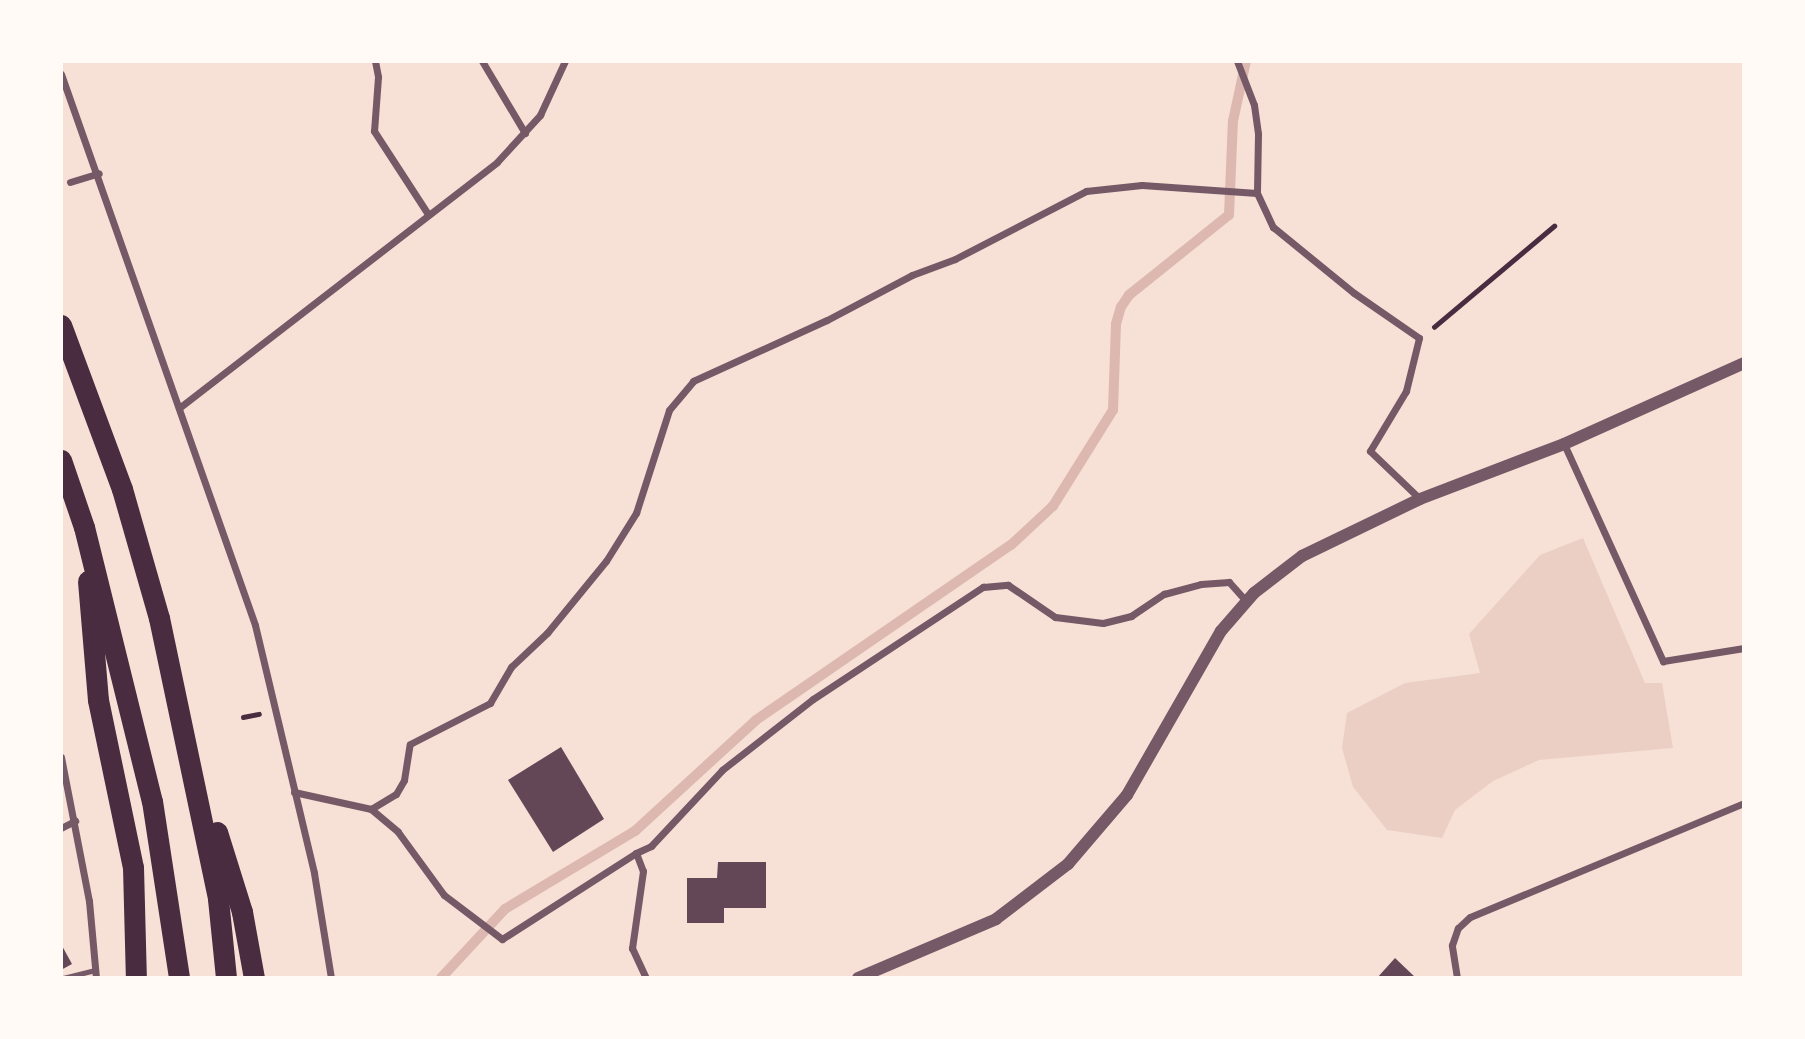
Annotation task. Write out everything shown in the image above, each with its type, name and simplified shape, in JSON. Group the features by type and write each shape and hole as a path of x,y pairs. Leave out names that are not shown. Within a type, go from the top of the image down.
{"highway":[{"path":"61,325 122,489 186,733 242,912 254,978"},
{"path":"61,460 84,527 152,801 179,978"},
{"path":"84,527 98,700 133,867 136,978"},
{"path":"186,733 218,899 226,978"}],"street":[{"path":"375,61 378,77 374,131 428,215"},
{"path":"482,61 525,132"},
{"path":"180,408 330,295 497,162 525,132 553,93 565,61"},
{"path":"1237,61 1254,105 1257,193 1273,227 1289,242 1419,338 1406,391 1370,451 1420,499"},
{"path":"61,74 99,173 255,625 314,873 331,978"},
{"path":"70,182 99,173"},
{"path":"371,809 396,794 404,780 410,744 490,703 511,667 547,633 607,561 636,513 669,410 692,381 827,320 912,275 956,259 1086,191 1120,185 1211,188 1257,193"},
{"path":"858,978 996,919 1068,864 1127,794 1221,631 1246,601 1303,556 1420,499 1563,444 1744,363"},
{"path":"1563,444 1664,661 1744,648"},
{"path":"294,792 371,809 398,832 444,895 502,939 651,846 722,770 813,699 983,587 1008,585 1055,617 1103,623 1131,616 1164,594 1201,584 1229,582 1246,601"},
{"path":"61,757 75,821 96,974"},
{"path":"1457,978 1452,945 1458,928 1470,916 1744,803"},
{"path":"61,828 75,821"},
{"path":"636,853 643,871 632,948 646,978"}],"lane":[{"path":"63,978 96,974"}],"path":[{"path":"1419,338 1554,226"}],"shaded area":[{"path":"1583,538 1645,683 1662,683 1673,748 1539,760 1493,781 1455,810 1442,838 1387,830 1353,787 1342,748 1347,713 1405,683 1480,673 1469,634 1540,555"}],"building":[{"path":"561,747 604,819 553,852 508,780"},
{"path":"718,862 766,862 766,908 724,908 724,923 687,923 687,878 717,878"},
{"path":"61,944 72,964 61,970"},
{"path":"1395,958 1416,978 1377,978"}],"waterway":[{"path":"441,978 505,909 635,831 756,720 1011,545 1053,506 1113,410 1116,324 1121,307 1129,295 1229,215 1233,121 1246,61"}]}
